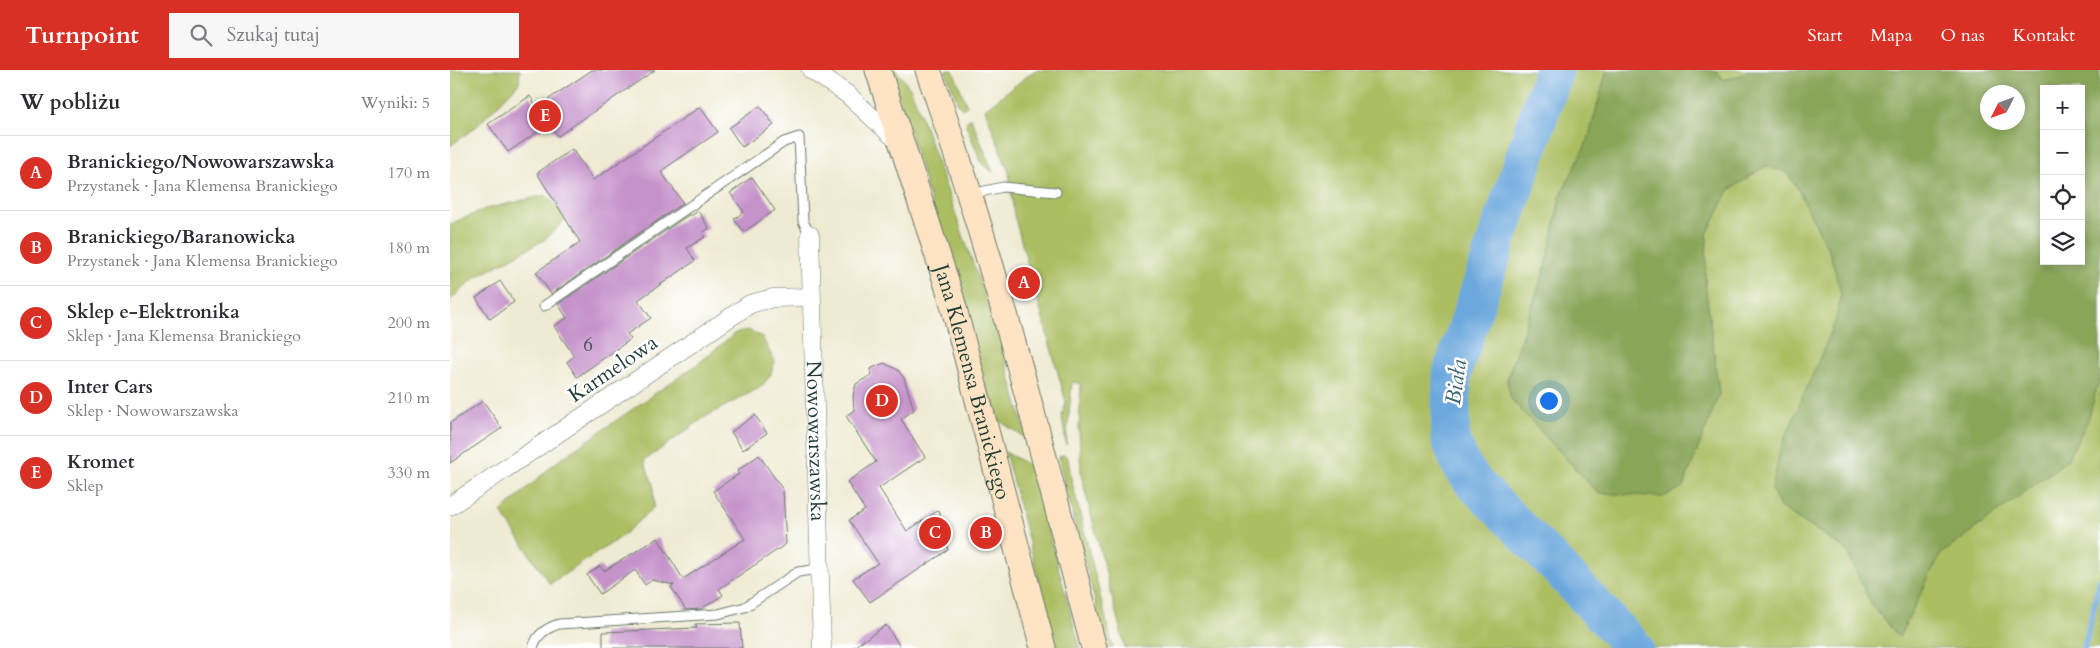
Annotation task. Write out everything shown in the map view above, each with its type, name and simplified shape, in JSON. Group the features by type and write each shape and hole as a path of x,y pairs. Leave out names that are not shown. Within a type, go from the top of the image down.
{"main road":[{"path":"878,70 903,146"},
{"path":"928,70 971,194 1014,345 1094,648"},
{"name":"Jana Klemensa Branickiego","path":"903,146 951,297 1043,648"}],"street":[{"path":"811,70 847,94 903,146"},
{"name":"Nowowarszawska","path":"810,235 822,648"},
{"name":"Karmelowa","path":"450,506 750,304 773,298 811,297"}],"lane":[{"path":"544,306 784,142 799,136 803,221 810,235"},
{"path":"971,194 1003,187 1056,192"},
{"path":"533,648 540,635 548,628 558,624 718,614 745,607 798,572 819,569"}],"green space":[{"path":"450,70 520,70 519,83 476,127 450,146"},
{"path":"891,70 896,70 911,89 916,102 1001,343 1027,439 1001,422 997,422"},
{"path":"945,70 953,70 967,106 962,109 959,106"},
{"path":"1035,70 1607,70 1588,140 1560,197 1547,262 1507,379 1511,399 1598,493 1683,487 1719,394 1705,284 1707,234 1729,190 1765,166 1786,172 1798,189 1830,253 1841,293 1836,320 1780,507 1846,549 1872,606 1899,636 1940,555 2067,460 2088,420 2100,376 2100,648 1125,648 1081,475 1079,429 1081,384 1072,382 1066,445 1062,416 1066,402 1014,215 1009,173 985,109"},
{"path":"1607,70 1715,70 1724,80 1744,74 1748,70 2100,70 2100,376 2088,420 2067,460 1940,555 1899,637 1872,606 1846,549 1780,507 1772,490 1780,450 1836,320 1841,293 1830,253 1798,189 1786,172 1765,166 1729,190 1707,234 1705,284 1719,394 1683,487 1663,497 1598,493 1511,399 1507,380 1547,263 1560,197 1588,140"},
{"path":"1715,70 1748,70 1744,74 1724,80"},
{"path":"971,118 993,172 982,164 966,125 967,121"},
{"path":"546,195 567,218 544,240 475,278 450,300 450,224 485,209"},
{"path":"748,330 762,337 775,362 770,376 761,387 705,417 644,461 653,484 654,507 621,537 550,584 501,512 555,463 699,363 735,333"},
{"path":"1005,452 1031,466 1080,648 1057,648"},
{"path":"1065,455 1068,458 1071,478 1113,648 1107,648 1058,457"}],"building":[{"path":"592,70 655,70 558,136 549,124 508,152 488,124 530,96 537,107"},
{"path":"760,106 774,125 742,147 729,128"},
{"path":"700,107 718,132 661,171 683,203 551,294 536,272 580,242 537,173 572,149 593,180"},
{"path":"752,177 775,210 744,232 734,219 744,212 730,193"},
{"path":"698,211 709,228 702,233 705,237 687,248 695,261 638,300 651,318 627,334 631,339 577,377 567,362 574,356 554,326 567,318 558,304 690,214 691,216"},
{"path":"500,281 514,302 490,319 476,298"},
{"path":"884,363 898,370 904,378 914,410 901,419 925,457 879,488 907,531 939,510 948,550 870,602 853,579 878,563 849,520 865,510 847,482 876,462 846,416 854,410 853,396 856,384 871,375 870,369"},
{"path":"483,401 502,428 450,463 450,423"},
{"path":"755,415 767,433 743,450 731,432"},
{"path":"759,455 783,490 786,544 719,589 723,595 701,609 686,610 671,587 674,585 652,580 645,585 635,570 600,594 587,575 600,566 604,571 658,538 683,579 745,539 713,491 739,474 737,471"},
{"path":"740,623 742,648 603,648 603,632 697,628 695,624"},
{"path":"886,625 901,648 852,648"}],"waterway":[{"name":"Biała","path":"1554,70 1452,373 1450,437 1460,463 1474,483 1561,570 1634,648"},
{"path":"2084,648 2100,580"}],"place":[{"name":"Kromet","path":"545,116"},
{"name":"Branickiego/Nowowarszawska","path":"1024,283"},
{"name":"Inter Cars","path":"882,401"},
{"name":"Sklep e-Elektronika","path":"935,533"},
{"name":"Branickiego/Baranowicka","path":"986,533"}]}
